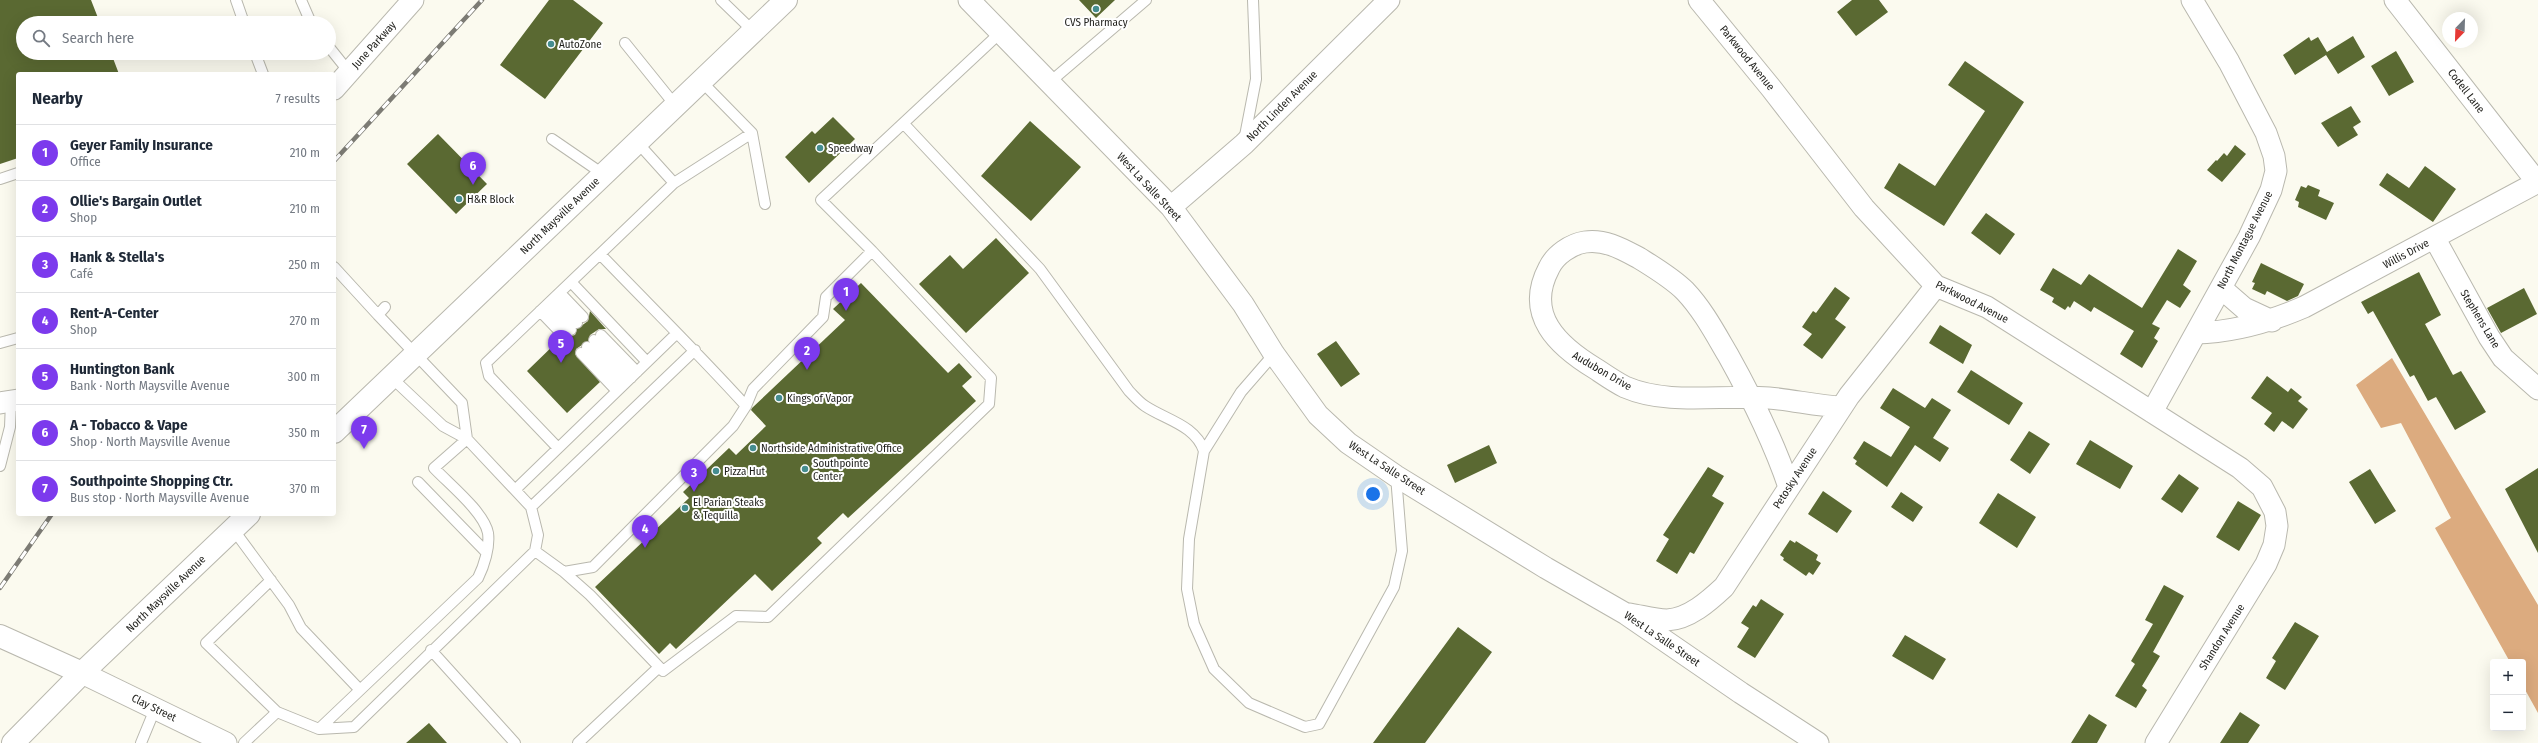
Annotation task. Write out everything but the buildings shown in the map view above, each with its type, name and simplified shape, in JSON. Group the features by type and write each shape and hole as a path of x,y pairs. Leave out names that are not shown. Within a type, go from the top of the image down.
{"main road":[{"name":"North Maysville Avenue","path":"336,427 392,378 700,80 786,0"},
{"name":"North Maysville Avenue","path":"13,743 82,673 241,521"},
{"path":"0,636 82,673"}],"street":[{"name":"June Parkway","path":"336,87 414,0"},
{"name":"West La Salle Street","path":"969,0 1171,207 1243,304 1274,354 1318,415 1348,443 1396,476 1546,568 1626,614 1741,693 1818,743"},
{"name":"North Linden Avenue","path":"1171,207 1244,144 1389,0"},
{"name":"Parkwood Avenue","path":"1698,0 1864,208 1936,286 1987,308 2252,477 2270,499 2275,512 2277,526"},
{"name":"North Montague Avenue","path":"2152,412 2221,288 2271,190 2276,171 2274,156 2266,133 2229,62 2192,0"},
{"name":"Codell Lane","path":"2395,0 2538,182"},
{"name":"Willis Drive","path":"2196,333 2220,332 2272,321 2304,307 2435,239 2538,182"},
{"name":"Stephens Lane","path":"2435,239 2489,337 2503,358 2538,389"},
{"name":"Audubon Drive","path":"1789,487 1771,437 1751,398 1707,319 1685,291 1660,271 1621,248 1599,243 1584,242 1566,249 1550,264 1542,287 1540,303 1544,320 1552,334 1570,353 1624,386 1650,395 1751,398 1768,398 1841,407"},
{"name":"Petosky Avenue","path":"1626,614 1668,620 1692,612 1708,603 1724,587 1841,407 1936,286"},
{"path":"2221,288 2244,308 2272,321"},
{"name":"Shandon Avenue","path":"2156,743 2266,564 2274,545 2277,526"},
{"name":"Clay Street","path":"82,673 226,743"}],"lane":[{"path":"236,0 242,16"},
{"path":"301,0 308,16"},
{"path":"721,0 753,31"},
{"path":"1050,82 1146,0"},
{"path":"1244,144 1256,79 1253,0"},
{"path":"535,551 564,572 590,595 663,671 736,616 768,617 989,404 991,378 872,251 821,200 1001,32"},
{"path":"625,43 675,105"},
{"path":"336,56 349,72"},
{"path":"258,60 262,72"},
{"path":"700,80 752,133 765,204"},
{"path":"904,124 1040,269 1129,391 1143,405 1188,429 1200,440 1204,451"},
{"path":"558,448 489,376 486,363 674,183 752,133"},
{"path":"552,139 603,174"},
{"path":"637,142 674,183"},
{"path":"0,179 16,174"},
{"path":"564,572 593,567 733,426 746,406 753,389 823,317 826,297 872,251"},
{"path":"600,254 676,334 695,350 746,406"},
{"path":"336,269 382,311 416,355 462,403 467,439"},
{"path":"571,282 647,362"},
{"path":"550,302 574,326 550,302"},
{"path":"516,488 676,334"},
{"path":"0,343 16,339"},
{"path":"627,381 591,344 627,381"},
{"path":"531,507 695,350"},
{"path":"1274,354 1241,392 1204,451 1189,539 1187,589 1194,624 1214,669 1249,703 1305,727 1319,724 1394,587 1402,551 1396,476"},
{"path":"271,580 206,643 277,712 319,729 354,727 431,650 535,551 538,535 531,507 516,488 467,439 443,426 392,378"},
{"path":"0,466 10,427 10,401"},
{"path":"319,729 478,578 486,552 488,533 480,516 434,468 467,439"},
{"path":"418,482 486,552"},
{"path":"241,521 271,580 301,628 360,690"},
{"path":"431,650 515,743"},
{"path":"578,743 659,667"},
{"path":"141,743 155,708"},
{"path":"244,743 277,712"}],"shaded area":[{"path":"2392,358 2538,605 2538,713 2526,691 2526,659 2508,659 2435,528 2451,518 2401,423 2381,428 2356,385"}],"railway":[{"path":"336,159 482,0"},
{"path":"0,588 51,516"}],"place":[{"name":"CVS Pharmacy","path":"1096,9"},
{"name":"AutoZone","path":"551,44"},
{"name":"Speedway","path":"820,148"},
{"name":"A - Tobacco & Vape","path":"473,185"},
{"name":"H&R Block","path":"459,199"},
{"name":"Geyer Family Insurance","path":"846,311"},
{"name":"Huntington Bank","path":"561,363"},
{"name":"Ollie's Bargain Outlet","path":"807,370"},
{"name":"Kings of Vapor","path":"779,398"},
{"name":"Northside Administrative Office","path":"753,448"},
{"name":"Southpointe Shopping Ctr.","path":"364,449"},
{"name":"Southpointe Center","path":"805,469"},
{"name":"Pizza Hut","path":"716,471"},
{"name":"Hank & Stella's","path":"694,492"},
{"name":"El Parian Steaks & Tequilla","path":"685,508"},
{"name":"Rent-A-Center","path":"645,548"}]}
